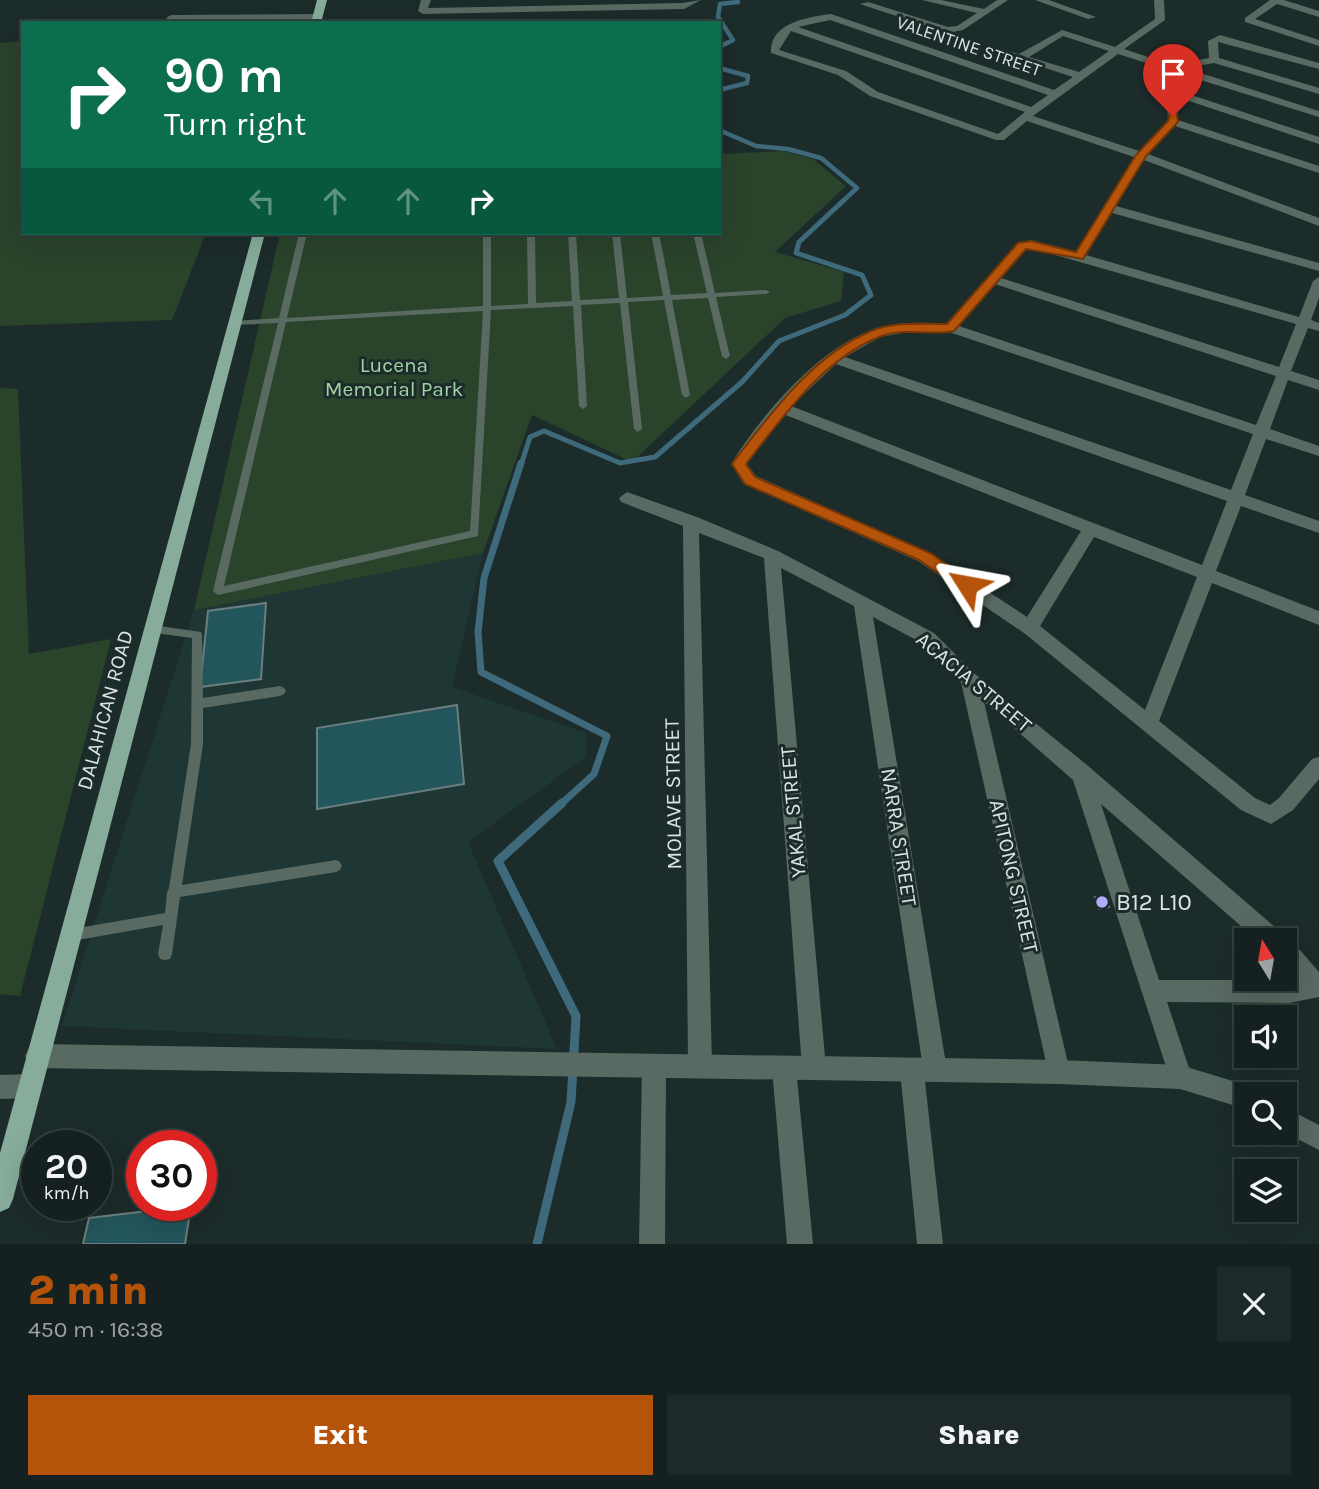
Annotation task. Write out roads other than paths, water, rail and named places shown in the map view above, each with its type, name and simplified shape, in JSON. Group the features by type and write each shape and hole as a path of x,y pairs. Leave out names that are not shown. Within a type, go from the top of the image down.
{"main road":[{"path":"317,19 322,0"},
{"name":"DALAHICAN ROAD","path":"0,1199 258,235"}],"street":[{"path":"426,0 424,11 684,6 696,0"},
{"path":"927,0 982,11"},
{"path":"864,4 948,30 960,28 982,11 1003,0"},
{"path":"1040,0 1091,17"},
{"path":"1159,0 1160,20 1028,114 1000,138 874,94 842,73 774,51 777,37 789,27 1028,114 1142,155 1319,222"},
{"path":"1319,14 1275,0 1248,20 1319,43"},
{"name":"VALENTINE STREET","path":"789,27 803,20 831,16 1056,94"},
{"path":"171,18 317,19"},
{"path":"1020,58 1062,33 1319,114"},
{"path":"1214,60 1213,41 1220,38 1319,66"},
{"path":"992,49 1081,76"},
{"path":"1170,68 1214,60 1319,90"},
{"path":"1079,257 1142,155 1173,122 1170,68"},
{"path":"1172,93 1319,141"},
{"path":"1173,122 1319,170"},
{"path":"1109,208 1319,267"},
{"path":"950,328 995,280 1022,246 1031,244 1311,324"},
{"path":"995,280 1319,385"},
{"path":"1149,724 1283,374 1311,324 1319,281"},
{"path":"1319,451 950,328 915,327 876,333 834,358 782,408 739,464 750,480 924,556 1030,628 1248,804 1271,815 1286,804 1319,765"},
{"path":"834,358 1319,527"},
{"path":"782,408 1319,618"},
{"name":"ACACIA STREET","path":"627,498 772,555 928,639 969,679 1080,771 1260,928"},
{"name":"MOLAVE STREET","path":"691,521 700,1066"},
{"path":"1030,628 1091,528"},
{"name":"YAKAL STREET","path":"772,555 814,1068"},
{"name":"NARRA STREET","path":"862,603 923,1070 930,1244"},
{"name":"APITONG STREET","path":"969,679 1058,1072"},
{"path":"1080,771 1180,1077"},
{"path":"1152,991 1289,992 1317,986 1297,964"},
{"path":"37,1056 1058,1072 1180,1077 1234,1093"},
{"path":"652,1244 654,1066"},
{"path":"784,1068 800,1244"},
{"path":"0,1087 29,1086"},
{"path":"1297,1126 1319,1138"}],"lane":[{"path":"302,235 280,320 218,591 475,533 487,308 487,235"},
{"path":"531,235 531,305"},
{"path":"572,235 583,406"},
{"path":"616,235 638,429"},
{"path":"655,235 686,395"},
{"path":"697,235 726,356"},
{"path":"234,323 766,292"},
{"path":"152,629 197,635 193,772 164,954"},
{"path":"197,704 280,691"},
{"path":"173,892 336,866"},
{"path":"72,934 169,918"}],"waterway":[{"path":"721,21 718,17 720,4 738,2"},
{"path":"721,22 733,40 721,46"},
{"path":"721,69 748,76 747,83 721,90"},
{"path":"721,131 756,146 788,149 821,158 857,188 841,203"},
{"path":"521,465 530,437 544,431 620,463 655,457 742,382 779,341 845,315 871,295 862,275 796,253 799,242 843,201"},
{"path":"521,463 484,578 478,632 481,672 607,736 594,774 560,805"},
{"path":"537,1244 571,1102 576,1016 498,861 562,803"}],"place":[{"name":"B12 L10","path":"1102,902"}],"park label":[{"name":"Lucena Memorial Park","path":"394,377"}]}
